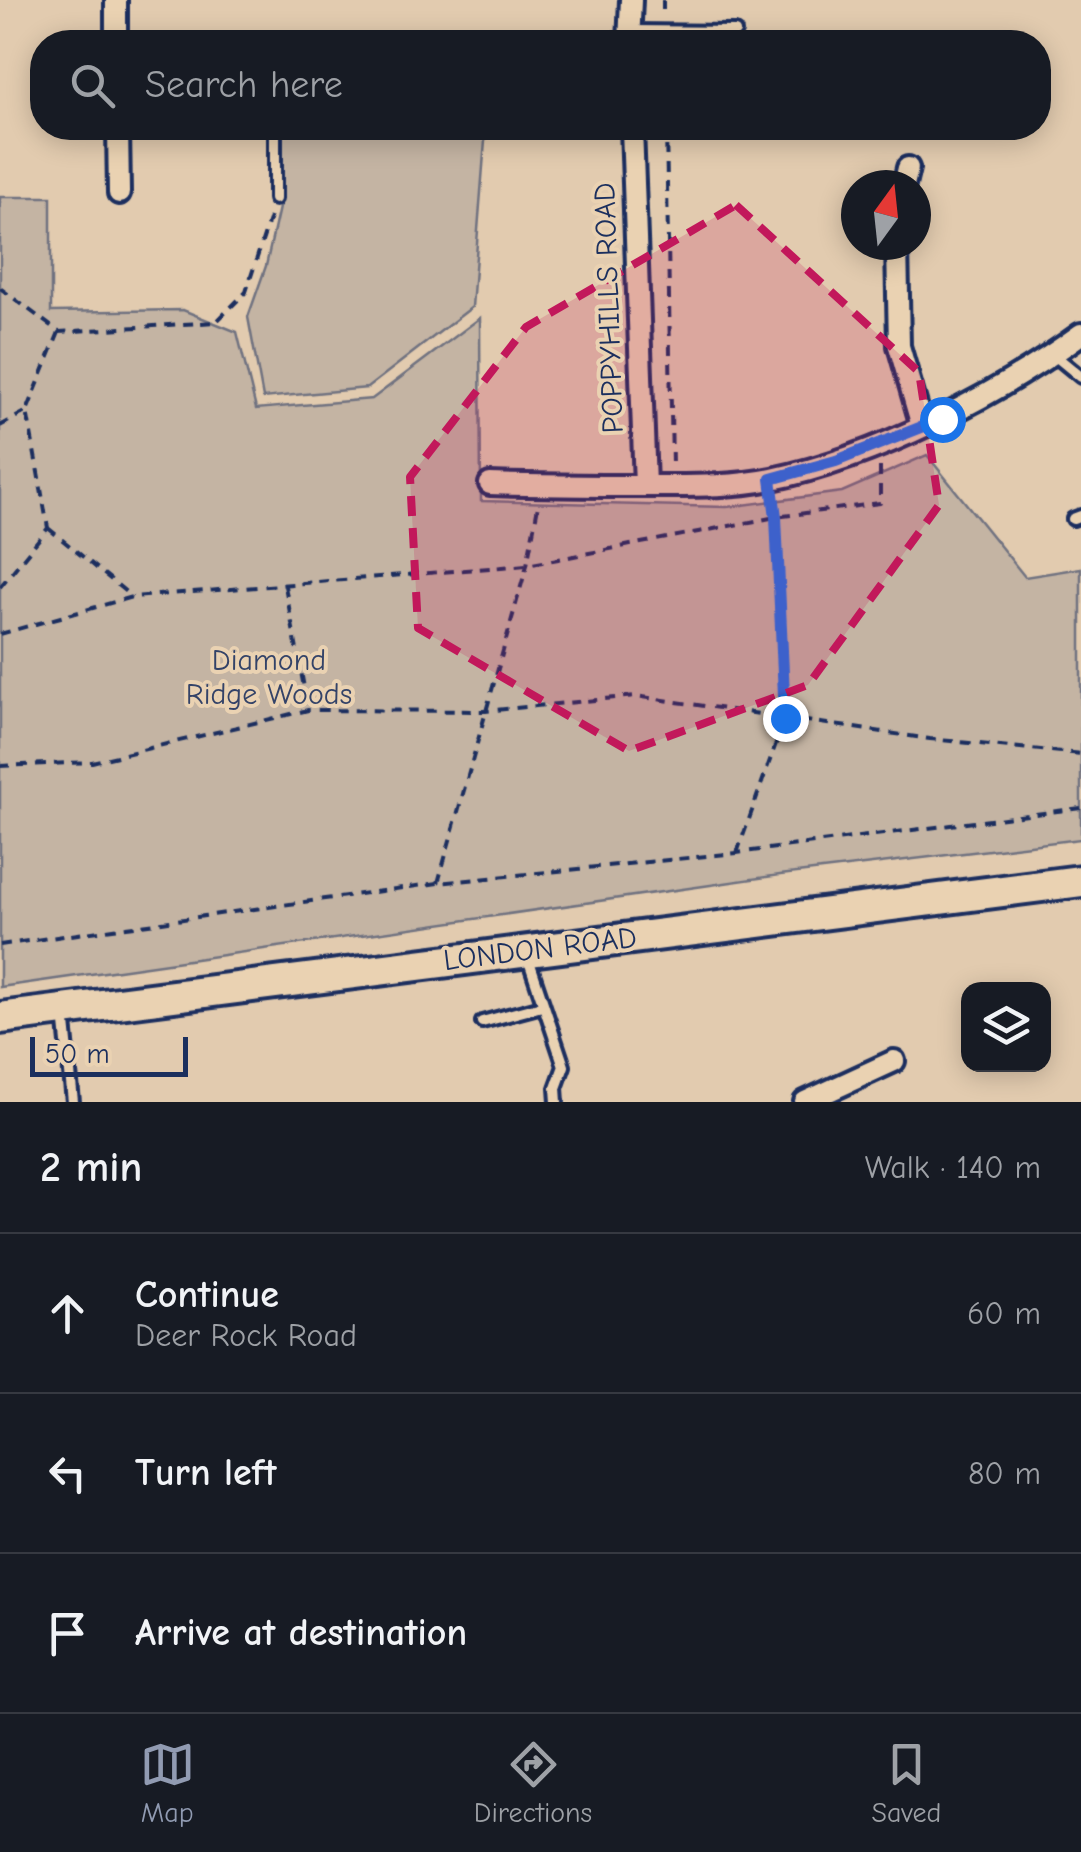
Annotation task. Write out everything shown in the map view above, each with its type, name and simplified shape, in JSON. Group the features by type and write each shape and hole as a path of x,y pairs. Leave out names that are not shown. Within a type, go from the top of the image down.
{"main road":[{"name":"LONDON ROAD","path":"0,1018 1081,881"}],"street":[{"path":"116,0 116,30"},
{"path":"629,30 631,0"},
{"path":"118,140 120,192"},
{"name":"POPPYHILLS ROAD","path":"632,140 645,486"},
{"path":"897,260 899,346 922,426"},
{"path":"490,484 673,486 771,479 836,461 942,419 1081,334"},
{"path":"805,1102 845,1093 894,1061"}],"lane":[{"path":"275,140 276,199"},
{"path":"1053,354 1081,377"},
{"path":"526,951 564,1066 556,1088 558,1102"},
{"path":"482,1022 542,1006"},
{"path":"63,1007 73,1102"}],"path":[{"path":"666,140 673,486"},
{"path":"0,288 58,332 216,322 246,292 276,199"},
{"path":"58,332 27,411 48,528 132,597"},
{"path":"0,426 27,411"},
{"path":"0,634 132,597 527,565 776,517 880,503 880,443"},
{"path":"737,852 785,718 771,479"},
{"path":"438,883 527,565 542,486"},
{"path":"0,586 48,528"},
{"path":"285,586 308,710"},
{"path":"0,766 92,762 308,710 486,711 636,696 930,739 1081,754"},
{"path":"0,945 438,883 737,852 1081,808"}],"highlighted area":[{"path":"736,205 919,372 939,505 808,685 629,751 418,628 410,477 526,327"}],"green space":[{"path":"282,140 485,140 472,307 367,388 263,398 248,317 266,266 282,194"},
{"name":"Diamond Ridge Woods","path":"0,197 51,197 51,312 183,310 237,332 256,409 372,399 480,318 481,501 727,507 842,492 927,455 1025,577 1081,568 1081,839 780,875 0,987"}],"route":[{"path":"785,718 771,479 836,461 942,419"}]}
